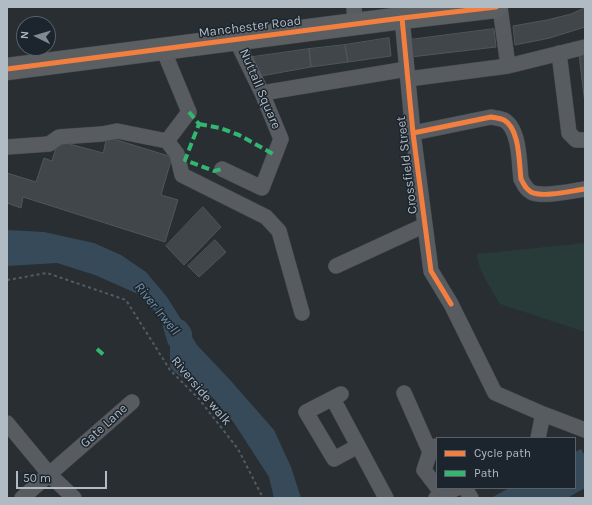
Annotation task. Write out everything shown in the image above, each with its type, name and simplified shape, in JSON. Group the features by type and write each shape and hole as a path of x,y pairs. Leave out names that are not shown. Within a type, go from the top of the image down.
{"highway":[{"name":"Manchester Road","path":"7,69 240,39 354,15 402,18 496,7"}],"street":[{"path":"500,7 508,66"},
{"name":"Crossfield Street","path":"402,18 413,133 431,271 451,304 495,393 585,430"},
{"name":"Nuttall Square","path":"240,39 240,48 262,93 281,139 262,188 251,209"},
{"path":"262,93 407,74 508,66 585,47"},
{"path":"162,49 189,112 167,141"},
{"path":"559,53 569,133 576,140 585,140"},
{"path":"413,133 491,117 503,119 510,125 516,135 521,179 524,186 536,194 585,190"},
{"path":"7,148 49,144 59,136 102,134 117,131 167,141 177,154 182,175 266,217 279,231 302,313"},
{"path":"222,169 262,188"},
{"path":"336,266 425,225"},
{"path":"404,393 415,418 433,449 424,470 436,489"},
{"path":"358,446 334,459 306,412 337,396 358,446 386,498"},
{"name":"Gate Lane","path":"22,498 132,402"},
{"path":"538,437 543,414"},
{"path":"415,418 437,437"},
{"path":"7,423 50,475 74,498"},
{"path":"438,492 452,489"},
{"path":"466,489 470,498"}],"green space":[{"path":"585,243 585,332 500,304 493,293 477,259 477,254"}],"water":[{"path":"7,230 44,232 94,243 121,255 146,272 167,297 197,345 274,430 291,467 301,498 274,498 269,477 234,423 168,344 160,317 140,295 95,275 57,263 7,266"},
{"path":"581,449 585,456 585,488 567,498 491,498 507,489 576,489 576,452"}],"building":[{"path":"585,8 585,27 550,38 515,45 513,26 571,14"},
{"path":"494,29 496,47 411,57 409,40"},
{"path":"389,38 391,56 348,62 345,45"},
{"path":"345,45 348,62 311,67 309,49"},
{"path":"309,49 311,67 261,76 253,57"},
{"path":"585,53 585,104 579,54"},
{"path":"107,137 172,157 161,195 178,200 165,242 23,197 21,208 7,203 7,173 36,182 44,158 52,161 58,141 103,153"},
{"path":"203,207 221,227 184,265 166,246"},
{"path":"215,240 226,252 199,277 188,266"}],"waterway":[{"name":"River Irwell","path":"178,330 181,334 181,363 213,386"}],"marked path":[{"path":"189,112 199,124 185,160 214,171 222,169"},
{"path":"199,124 220,128 239,135 275,155"},
{"path":"97,349 105,356"}],"cycle path":[{"path":"7,69 496,7"},
{"path":"402,18 413,133 431,271 451,304"},
{"path":"413,133 491,117 502,119 509,124 516,138 521,179 529,191 536,194 550,194 585,189"}]}
